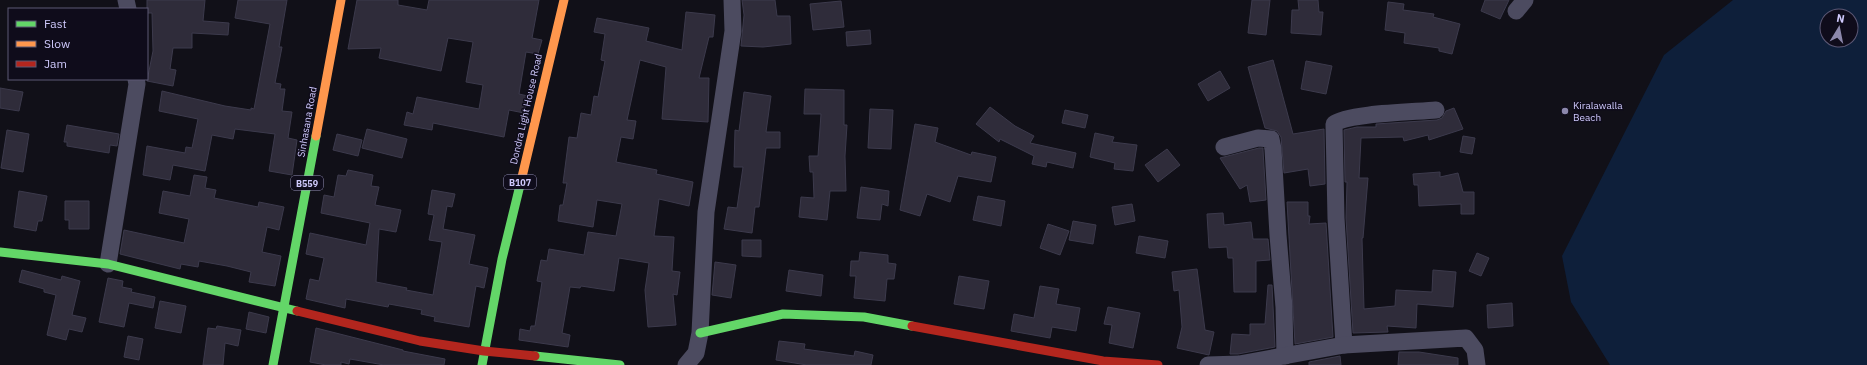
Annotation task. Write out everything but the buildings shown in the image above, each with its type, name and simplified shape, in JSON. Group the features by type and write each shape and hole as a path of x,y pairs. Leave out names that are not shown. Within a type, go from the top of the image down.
{"street":[{"name":"Sinhasana Road","path":"272,365 285,306 340,0"},
{"name":"Dondra Light House Road","path":"482,365 502,259 564,0"},
{"path":"686,365 696,353 700,333 706,212 733,31 732,0"},
{"path":"108,264 137,84 136,80"},
{"path":"1344,345 1336,218 1334,124 1339,121 1366,116 1436,110"},
{"path":"1224,147 1258,138 1271,139 1273,149 1284,307 1285,356"},
{"path":"0,252 108,264 285,306 420,341 484,351 620,365"},
{"path":"700,333 783,314 864,317 1103,360 1158,365"},
{"path":"1208,365 1240,364 1344,345 1466,338 1475,350 1477,365"}],"water":[{"path":"1733,0 1867,0 1867,365 1610,365 1571,302 1562,256 1664,55"}],"traffic: fast":[{"path":"273,365 316,136"},
{"path":"482,365 502,259 522,177"},
{"path":"0,252 108,264 297,311"},
{"path":"700,333 783,314 864,317 912,326"},
{"path":"535,356 620,365"}],"traffic: slow":[{"path":"316,136 341,0"},
{"path":"522,177 564,0"}],"traffic: jam":[{"path":"297,311 420,341 484,351 535,356"},
{"path":"912,326 1103,361 1158,365"}],"place":[{"name":"Kiralawalla Beach","path":"1565,111"}]}
